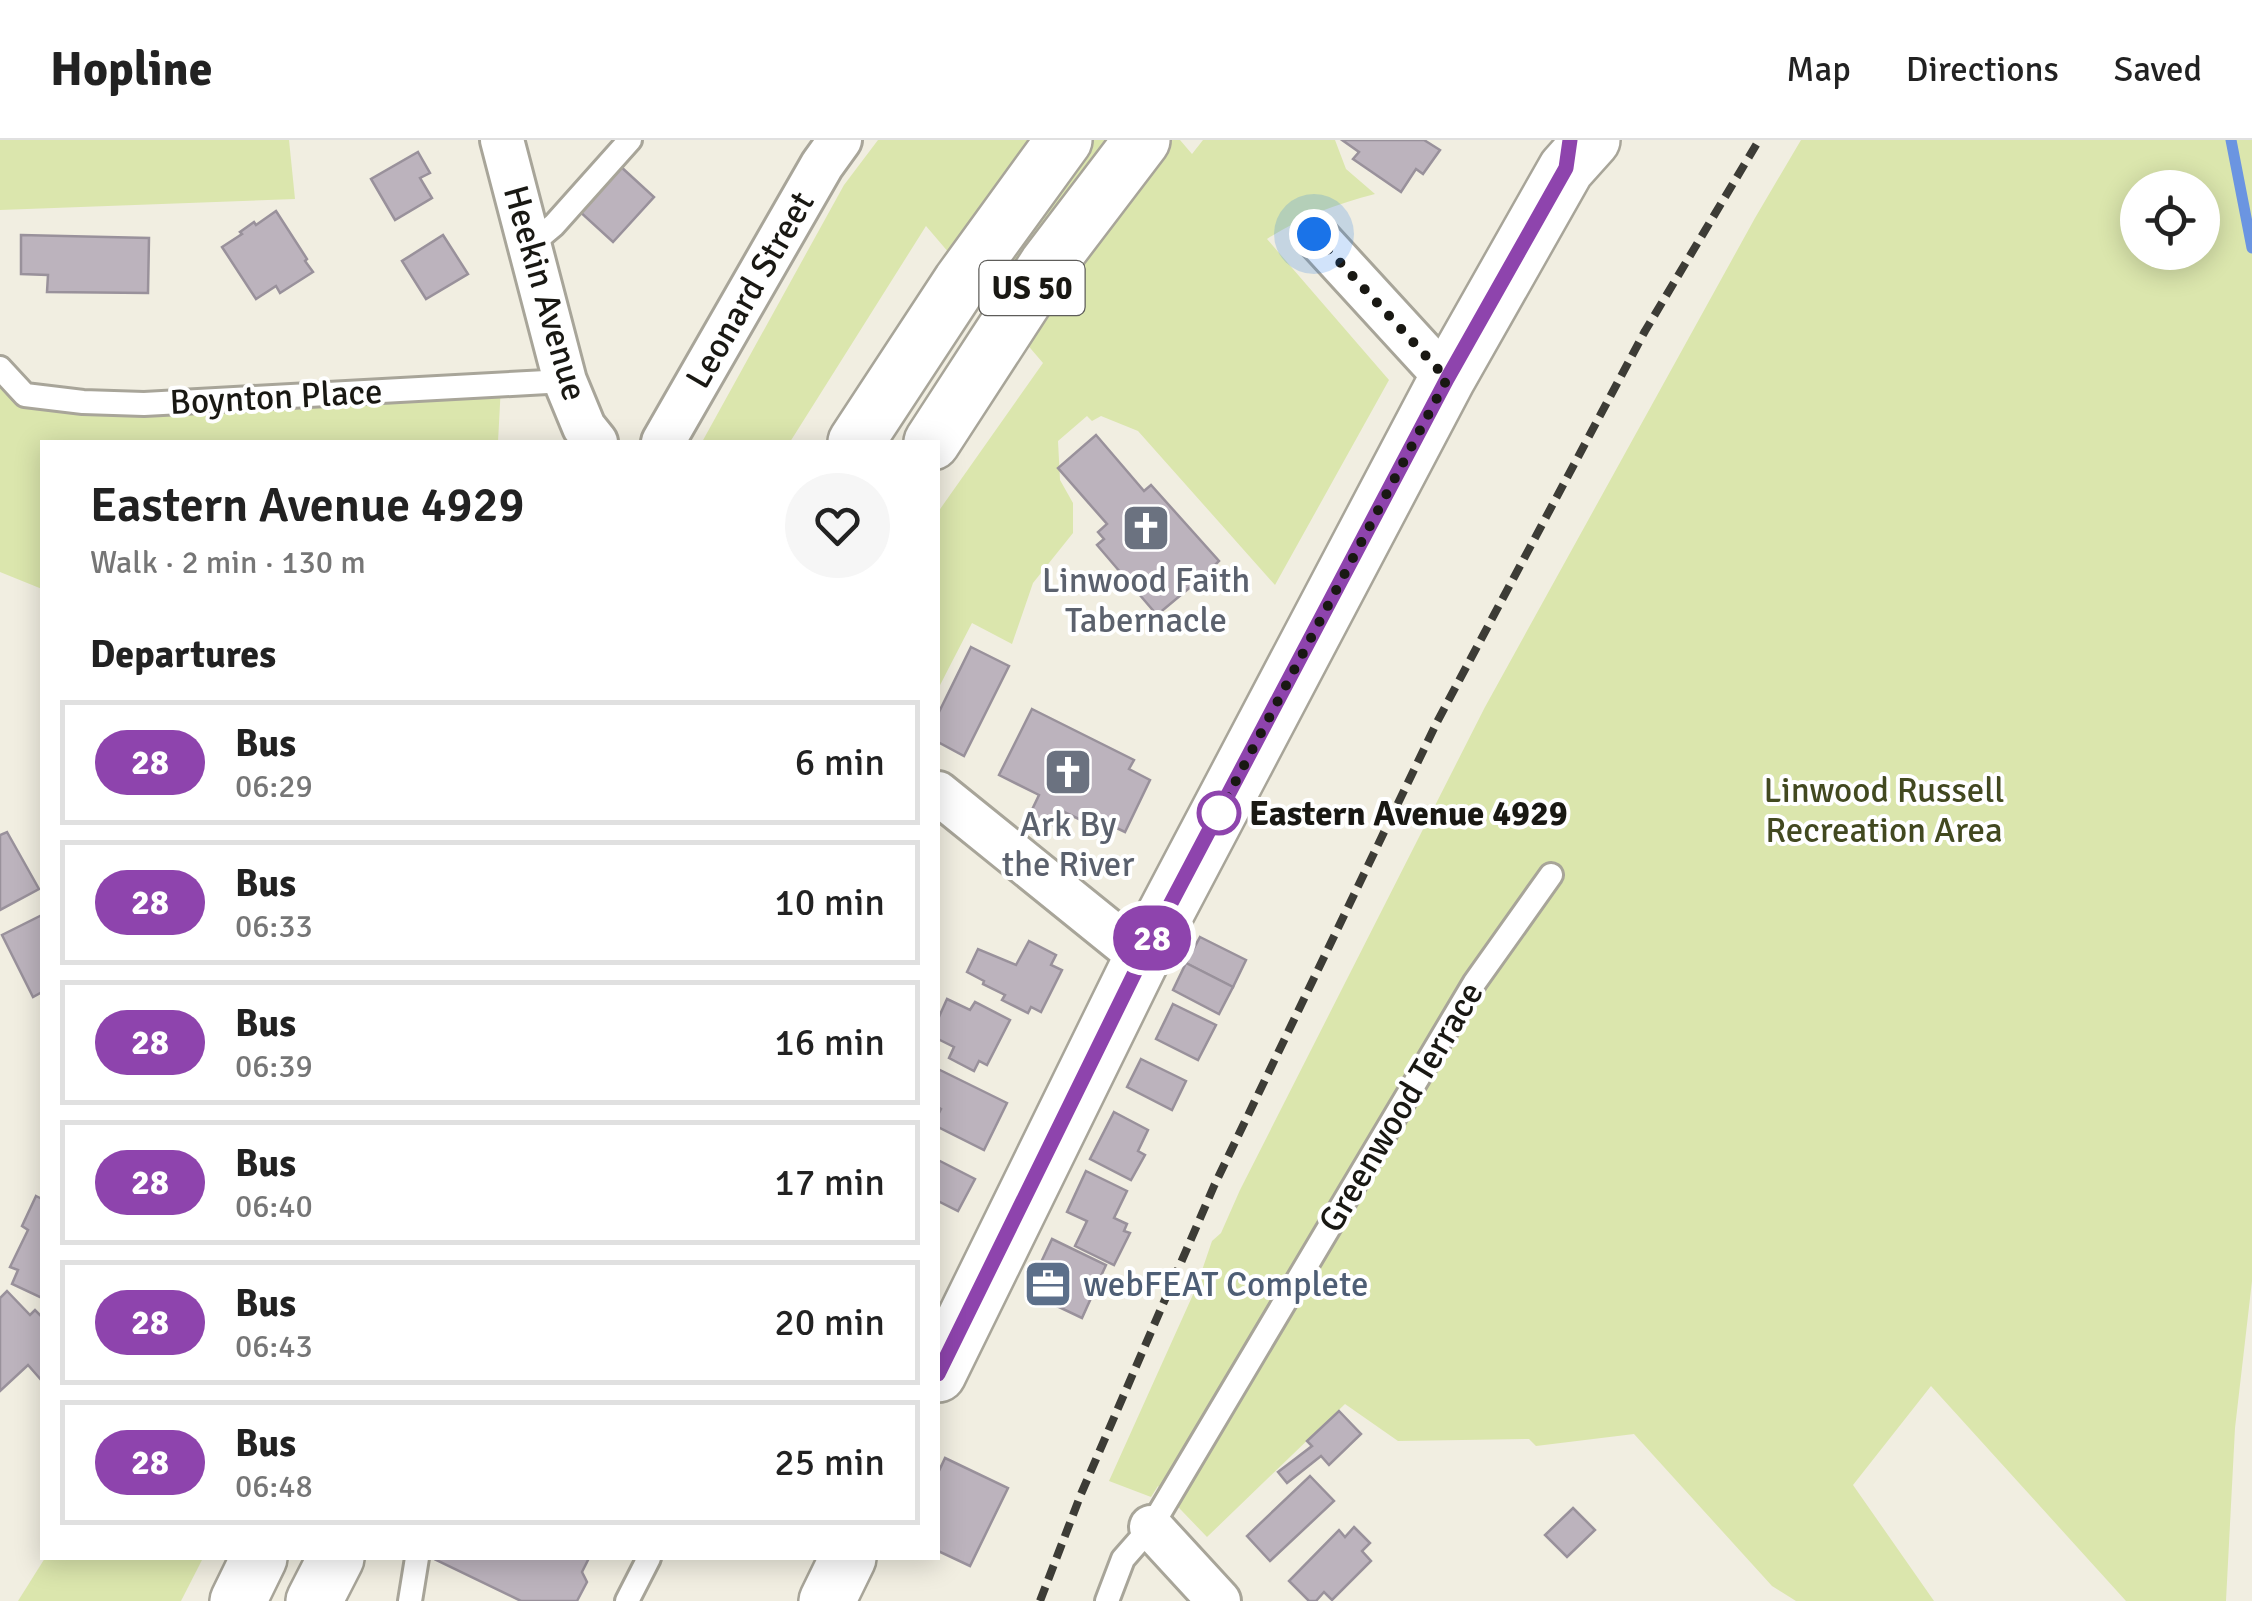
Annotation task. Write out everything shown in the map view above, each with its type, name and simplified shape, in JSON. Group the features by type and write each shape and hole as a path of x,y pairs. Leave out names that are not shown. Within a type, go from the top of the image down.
{"main road":[{"name":"US 50","path":"857,440 961,282 1064,140"},
{"name":"US 50","path":"933,440 1047,265 1142,140"},
{"path":"940,1370 1142,958 1447,379 1576,150"},
{"path":"238,1601 259,1560"},
{"path":"314,1601 335,1560"},
{"path":"826,1601 847,1560"}],"street":[{"name":"Heekin Avenue","path":"502,140 565,382 584,427 594,440"},
{"name":"Leonard Street","path":"664,440 840,140"},
{"path":"1314,234 1447,379"},
{"path":"940,795 1142,958"},
{"path":"1150,1528 1219,1601"}],"lane":[{"path":"530,246 554,226 630,140"},
{"name":"Boynton Place","path":"0,368 25,395 144,404 565,382"},
{"name":"Greenwood Terrace","path":"1107,1601 1123,1559 1150,1528 1475,982 1551,875"},
{"path":"410,1601 417,1560"},
{"path":"627,1601 647,1560"}],"green space":[{"path":"0,140 289,140 295,199 0,210"},
{"path":"878,140 1180,140 1192,154 1203,140 1335,140 1346,169 1375,194 1319,212 1267,239 1389,380 1275,585 1138,431 1101,416 1092,421 1087,416 1058,441 1060,480 1073,503 1073,533 1033,583 1012,644 972,623 940,685 940,509 1043,363 926,226 791,440 703,440 844,185"},
{"name":"Linwood Russell Recreation Area","path":"1801,140 2252,140 2252,1281 2235,1428 2226,1601 2126,1601 1931,1386 1853,1485 1934,1601 1796,1601 1772,1586 1634,1434 1536,1446 1529,1439 1398,1441 1345,1404 1207,1537 1158,1486 1151,1497 1109,1481 1196,1288 1212,1241 1221,1233 1485,707"},
{"path":"0,368 25,395 83,402 501,385 498,440 40,440 40,588 0,572"},
{"path":"44,1560 202,1560 181,1601 18,1601"}],"building":[{"path":"1342,140 1424,140 1440,150 1423,174 1416,169 1401,192 1353,159 1359,152"},
{"path":"418,152 430,173 420,178 432,198 395,220 371,179"},
{"path":"619,165 654,197 613,242 578,210"},
{"path":"276,211 313,272 280,293 276,286 256,299 222,247 254,222 256,225"},
{"path":"21,235 149,238 148,293 47,292 48,275 21,274"},
{"path":"443,235 468,274 426,299 402,261"},
{"name":"Linwood Faith Tabernacle","path":"1096,435 1144,491 1151,485 1219,561 1213,567 1220,574 1200,592 1194,584 1157,615 1097,545 1104,539 1098,532 1107,524 1058,468"},
{"path":"971,647 1009,666 964,756 940,743 940,710"},
{"name":"Ark By the River","path":"1032,709 1134,760 1129,769 1150,780 1125,832 1104,822 1100,829 1060,810 1053,825 1030,814 1039,795 999,775"},
{"path":"7,832 39,889 0,910 0,835"},
{"path":"40,916 40,993 33,997 2,935"},
{"path":"1200,937 1246,960 1233,987 1186,963"},
{"path":"1029,941 1056,955 1051,965 1062,970 1041,1012 1031,1007 1028,1013 1002,1000 1005,995 967,972 978,949 1016,965"},
{"path":"1186,963 1233,987 1219,1014 1173,990"},
{"path":"947,999 970,1010 975,1002 1010,1020 987,1065 979,1061 974,1071 949,1058 954,1047 940,1040 940,1015"},
{"path":"1173,1004 1216,1025 1198,1060 1156,1039"},
{"path":"1141,1059 1186,1081 1172,1110 1127,1087"},
{"path":"940,1070 1007,1103 984,1150 940,1128"},
{"path":"1114,1112 1148,1130 1138,1151 1145,1155 1131,1180 1090,1159"},
{"path":"940,1161 975,1179 958,1211 940,1202"},
{"path":"1086,1171 1127,1191 1114,1218 1127,1224 1124,1231 1130,1233 1114,1265 1075,1246 1087,1221 1067,1212"},
{"path":"36,1196 40,1198 40,1297 12,1284 18,1270 10,1267 28,1230 22,1226"},
{"path":"1052,1239 1106,1265 1082,1318 1027,1292"},
{"path":"7,1291 30,1315 35,1310 40,1315 40,1379 28,1365 0,1391 0,1298"},
{"path":"1339,1411 1361,1434 1329,1465 1321,1456 1287,1483 1278,1472 1312,1446 1307,1441"},
{"path":"945,1458 1008,1488 970,1566 940,1552 940,1469"},
{"path":"1310,1476 1334,1501 1270,1561 1247,1536"},
{"path":"1573,1508 1595,1530 1567,1557 1545,1535"},
{"path":"1354,1527 1370,1543 1362,1551 1371,1561 1332,1600 1324,1592 1316,1601 1309,1601 1289,1581 1339,1530 1345,1537"},
{"path":"436,1560 588,1560 582,1572 587,1582 577,1601 521,1601"}],"waterway":[{"path":"2231,140 2252,248"}],"railway":[{"path":"1040,1601 1081,1494 1214,1186 1437,722 1645,331 1759,140"}],"bus line":[{"name":"28","path":"940,1370 1142,958 1447,379 1566,168 1570,140"}],"place":[{"name":"Linwood Faith Tabernacle","path":"1146,528"},
{"name":"Ark By the River","path":"1068,772"},
{"name":"Eastern Avenue 4929","path":"1219,813"},
{"name":"webFEAT Complete","path":"1048,1284"}],"route":[{"path":"1219,813 1447,379 1314,234"}]}
